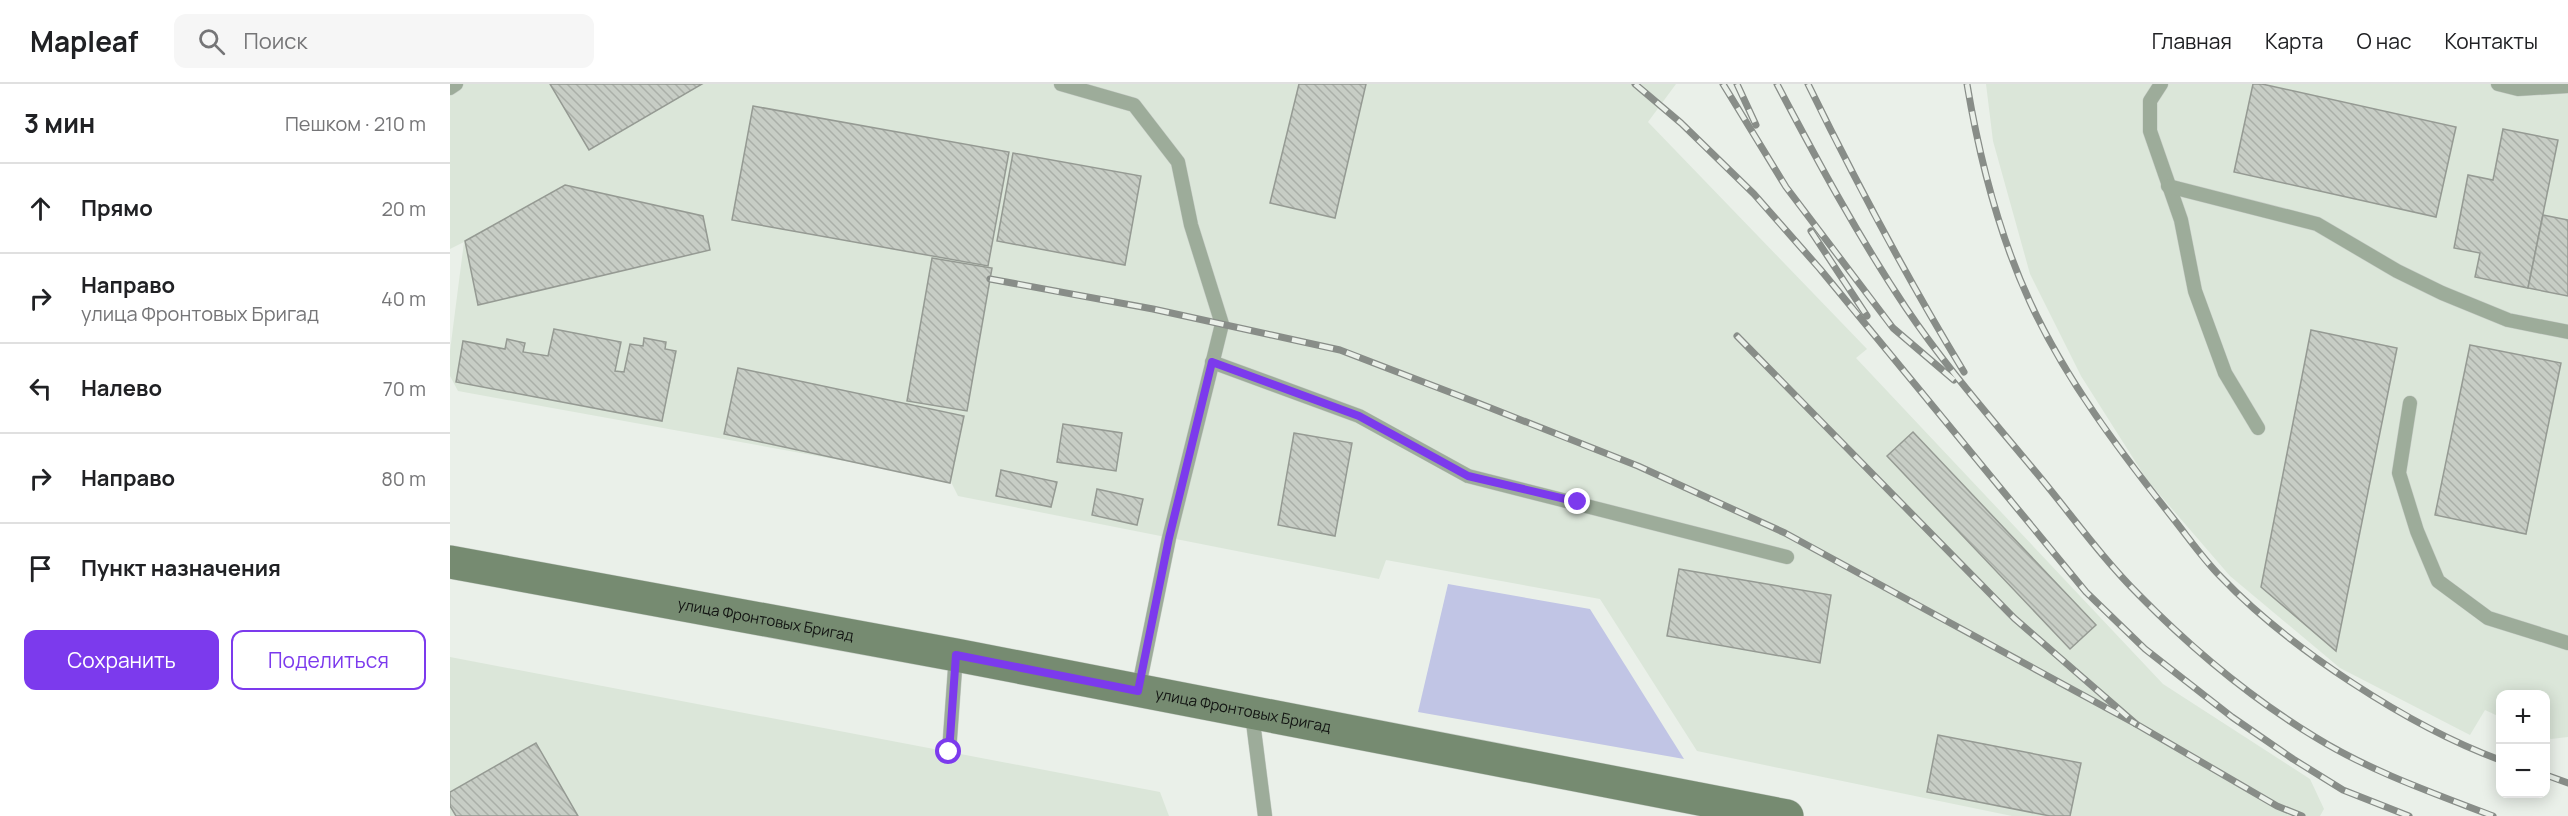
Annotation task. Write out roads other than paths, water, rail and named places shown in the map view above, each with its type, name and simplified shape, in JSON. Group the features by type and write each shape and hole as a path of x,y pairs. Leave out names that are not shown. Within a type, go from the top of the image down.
{"main road":[{"name":"улица Фронтовых Бригад","path":"450,562 956,655 1787,816"}],"lane":[{"path":"450,88 456,84"},
{"path":"1061,84 1134,105 1178,162 1191,225 1222,324 1169,538 1138,691"},
{"path":"2161,84 2150,101 2150,131 2181,220 2195,291 2225,373 2258,428"},
{"path":"2498,84 2518,88 2568,86"},
{"path":"2168,186 2317,224 2397,271 2442,293 2508,320 2568,332"},
{"path":"1212,362 1359,416 1468,476 1786,558"},
{"path":"2410,403 2399,473 2417,531 2438,581 2488,618 2568,643"},
{"path":"949,752 956,655"},
{"path":"1252,714 1265,816"}],"railway":[{"path":"1635,84 1681,123 1754,194 1820,269 2086,592 2145,649 2232,717 2293,759 2343,790 2409,816"},
{"path":"1723,84 1786,187 1893,328 1954,380"},
{"path":"1737,84 1756,125"},
{"path":"1777,84 1855,226 1922,331 1955,375 2090,540 2139,595 2222,671 2268,706 2315,737 2380,771 2493,816"},
{"path":"1808,84 1883,230 1964,372"},
{"path":"1967,84 1991,195 2019,276 2044,331 2095,414 2196,548 2214,570 2249,604 2315,657 2389,706 2427,727 2496,758"},
{"path":"1811,231 1867,316"},
{"path":"990,279 1153,309 1340,350 1478,403 1638,466 1785,533 2136,724"},
{"path":"1737,336 2014,618 2136,724 2277,806 2302,816"},
{"path":"2550,776 2568,783"}]}
